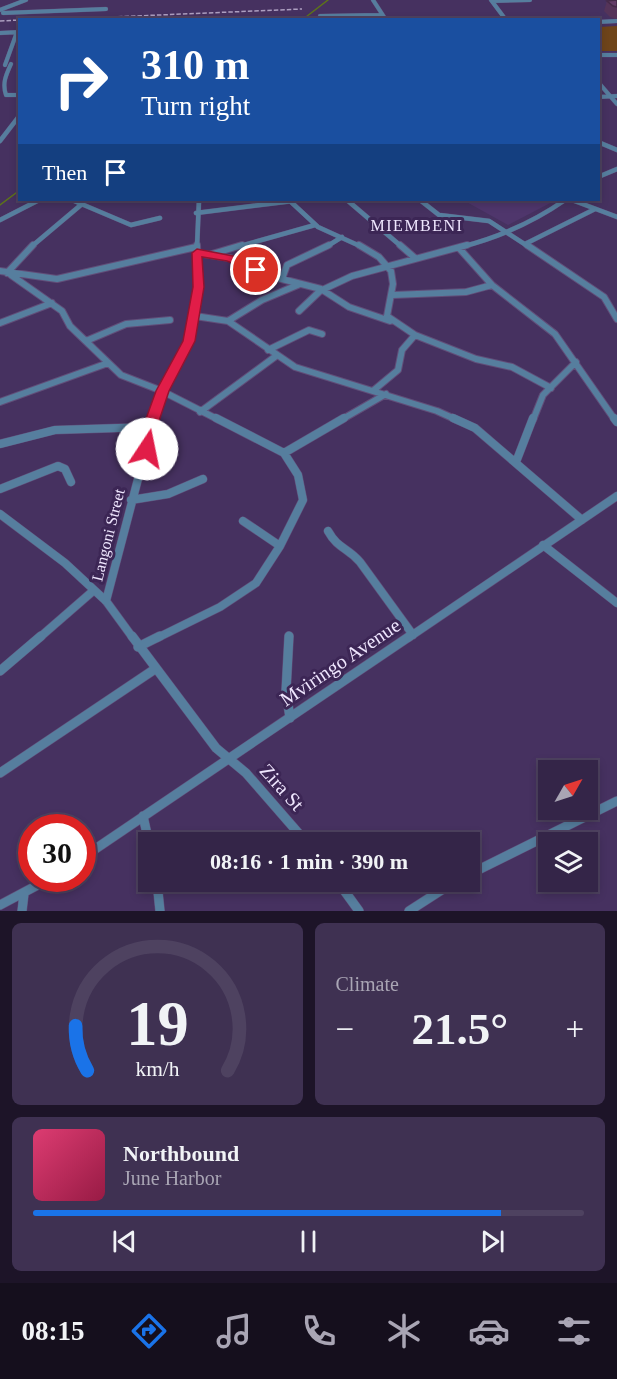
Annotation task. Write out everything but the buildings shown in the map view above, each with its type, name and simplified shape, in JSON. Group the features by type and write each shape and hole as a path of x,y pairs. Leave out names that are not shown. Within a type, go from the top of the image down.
{"street":[{"path":"1,12 26,0"},
{"path":"374,0 384,18"},
{"path":"492,1 530,0"},
{"path":"492,1 505,18"},
{"path":"1,12 106,9"},
{"path":"320,16 381,15"},
{"path":"600,22 617,21"},
{"path":"0,33 18,32 2,65"},
{"path":"600,55 617,55"},
{"path":"11,64 4,79 4,91 6,95 18,95"},
{"path":"2,65 18,64"},
{"path":"600,84 617,104"},
{"path":"600,97 617,96"},
{"path":"0,140 18,117"},
{"path":"11,126 18,126"},
{"path":"600,143 617,150"},
{"path":"600,176 617,170"},
{"path":"0,220 37,201"},
{"path":"74,201 131,225 160,218"},
{"name":"Langoni Street","path":"106,601 131,500 147,449 150,427 162,391 189,341 195,316 198,287 196,250 198,201"},
{"path":"196,213 290,201 315,225 342,237 388,265 394,286 386,312 392,321"},
{"path":"348,201 415,258"},
{"path":"421,201 440,214 489,221 604,297 617,319"},
{"path":"299,311 321,289 388,265 459,248 506,232 539,217 563,201"},
{"path":"575,201 617,217"},
{"path":"6,273 22,255 82,204"},
{"path":"525,244 595,209"},
{"path":"212,254 315,225"},
{"path":"282,279 287,265 317,253 342,237"},
{"path":"459,248 492,285 555,334 617,422"},
{"path":"6,273 57,279 196,250 240,262 282,279 321,289 349,307 392,321 414,335 476,358 512,367 551,388"},
{"path":"6,273 62,311 70,326 108,363 134,382 162,391 284,453 298,475 303,500 280,546 256,583 220,607 138,647"},
{"path":"228,321 262,300 300,284"},
{"path":"393,295 466,292 492,285"},
{"path":"0,323 52,303"},
{"path":"195,316 228,321 276,356 309,373 374,390 437,411 475,428 582,520"},
{"path":"86,340 129,321 170,320"},
{"path":"268,350 309,330 322,334"},
{"path":"374,390 398,369 402,350 414,335"},
{"path":"200,412 276,356"},
{"path":"516,462 531,428 536,407 576,362"},
{"path":"0,402 108,363"},
{"path":"284,453 386,394"},
{"path":"0,444 21,437 77,429 106,426 150,427"},
{"path":"0,489 58,465 65,470 71,482"},
{"path":"131,500 168,494 203,479"},
{"name":"Mviringo Avenue","path":"96,848 617,496"},
{"name":"Zira St","path":"0,514 4,521 65,563 106,601 138,647 216,748 246,773 297,832"},
{"path":"243,520 280,546"},
{"path":"328,531 336,545 350,551 360,562 413,635"},
{"path":"543,545 617,603"},
{"path":"0,671 93,591"},
{"path":"289,636 286,683 290,718"},
{"path":"0,773 156,669"},
{"path":"480,869 617,801"},
{"path":"143,816 147,832"},
{"path":"0,905 27,892"},
{"path":"158,892 160,911"},
{"path":"345,892 359,911"},
{"path":"409,911 438,892"},
{"path":"22,911 24,894"}],"shaded area":[{"path":"617,26 617,51 600,51 600,27"},
{"path":"465,201 554,201 508,225"}],"waterway":[{"path":"305,18 328,0"},
{"path":"0,205 18,192"}],"railway":[{"path":"88,18 302,9"},
{"path":"0,21 18,20"}],"district":[{"name":"MIEMBENI","path":"417,225"}],"route":[{"path":"147,449 150,427 162,391 189,341 195,316 198,287 197,253 230,258 256,270"}]}
